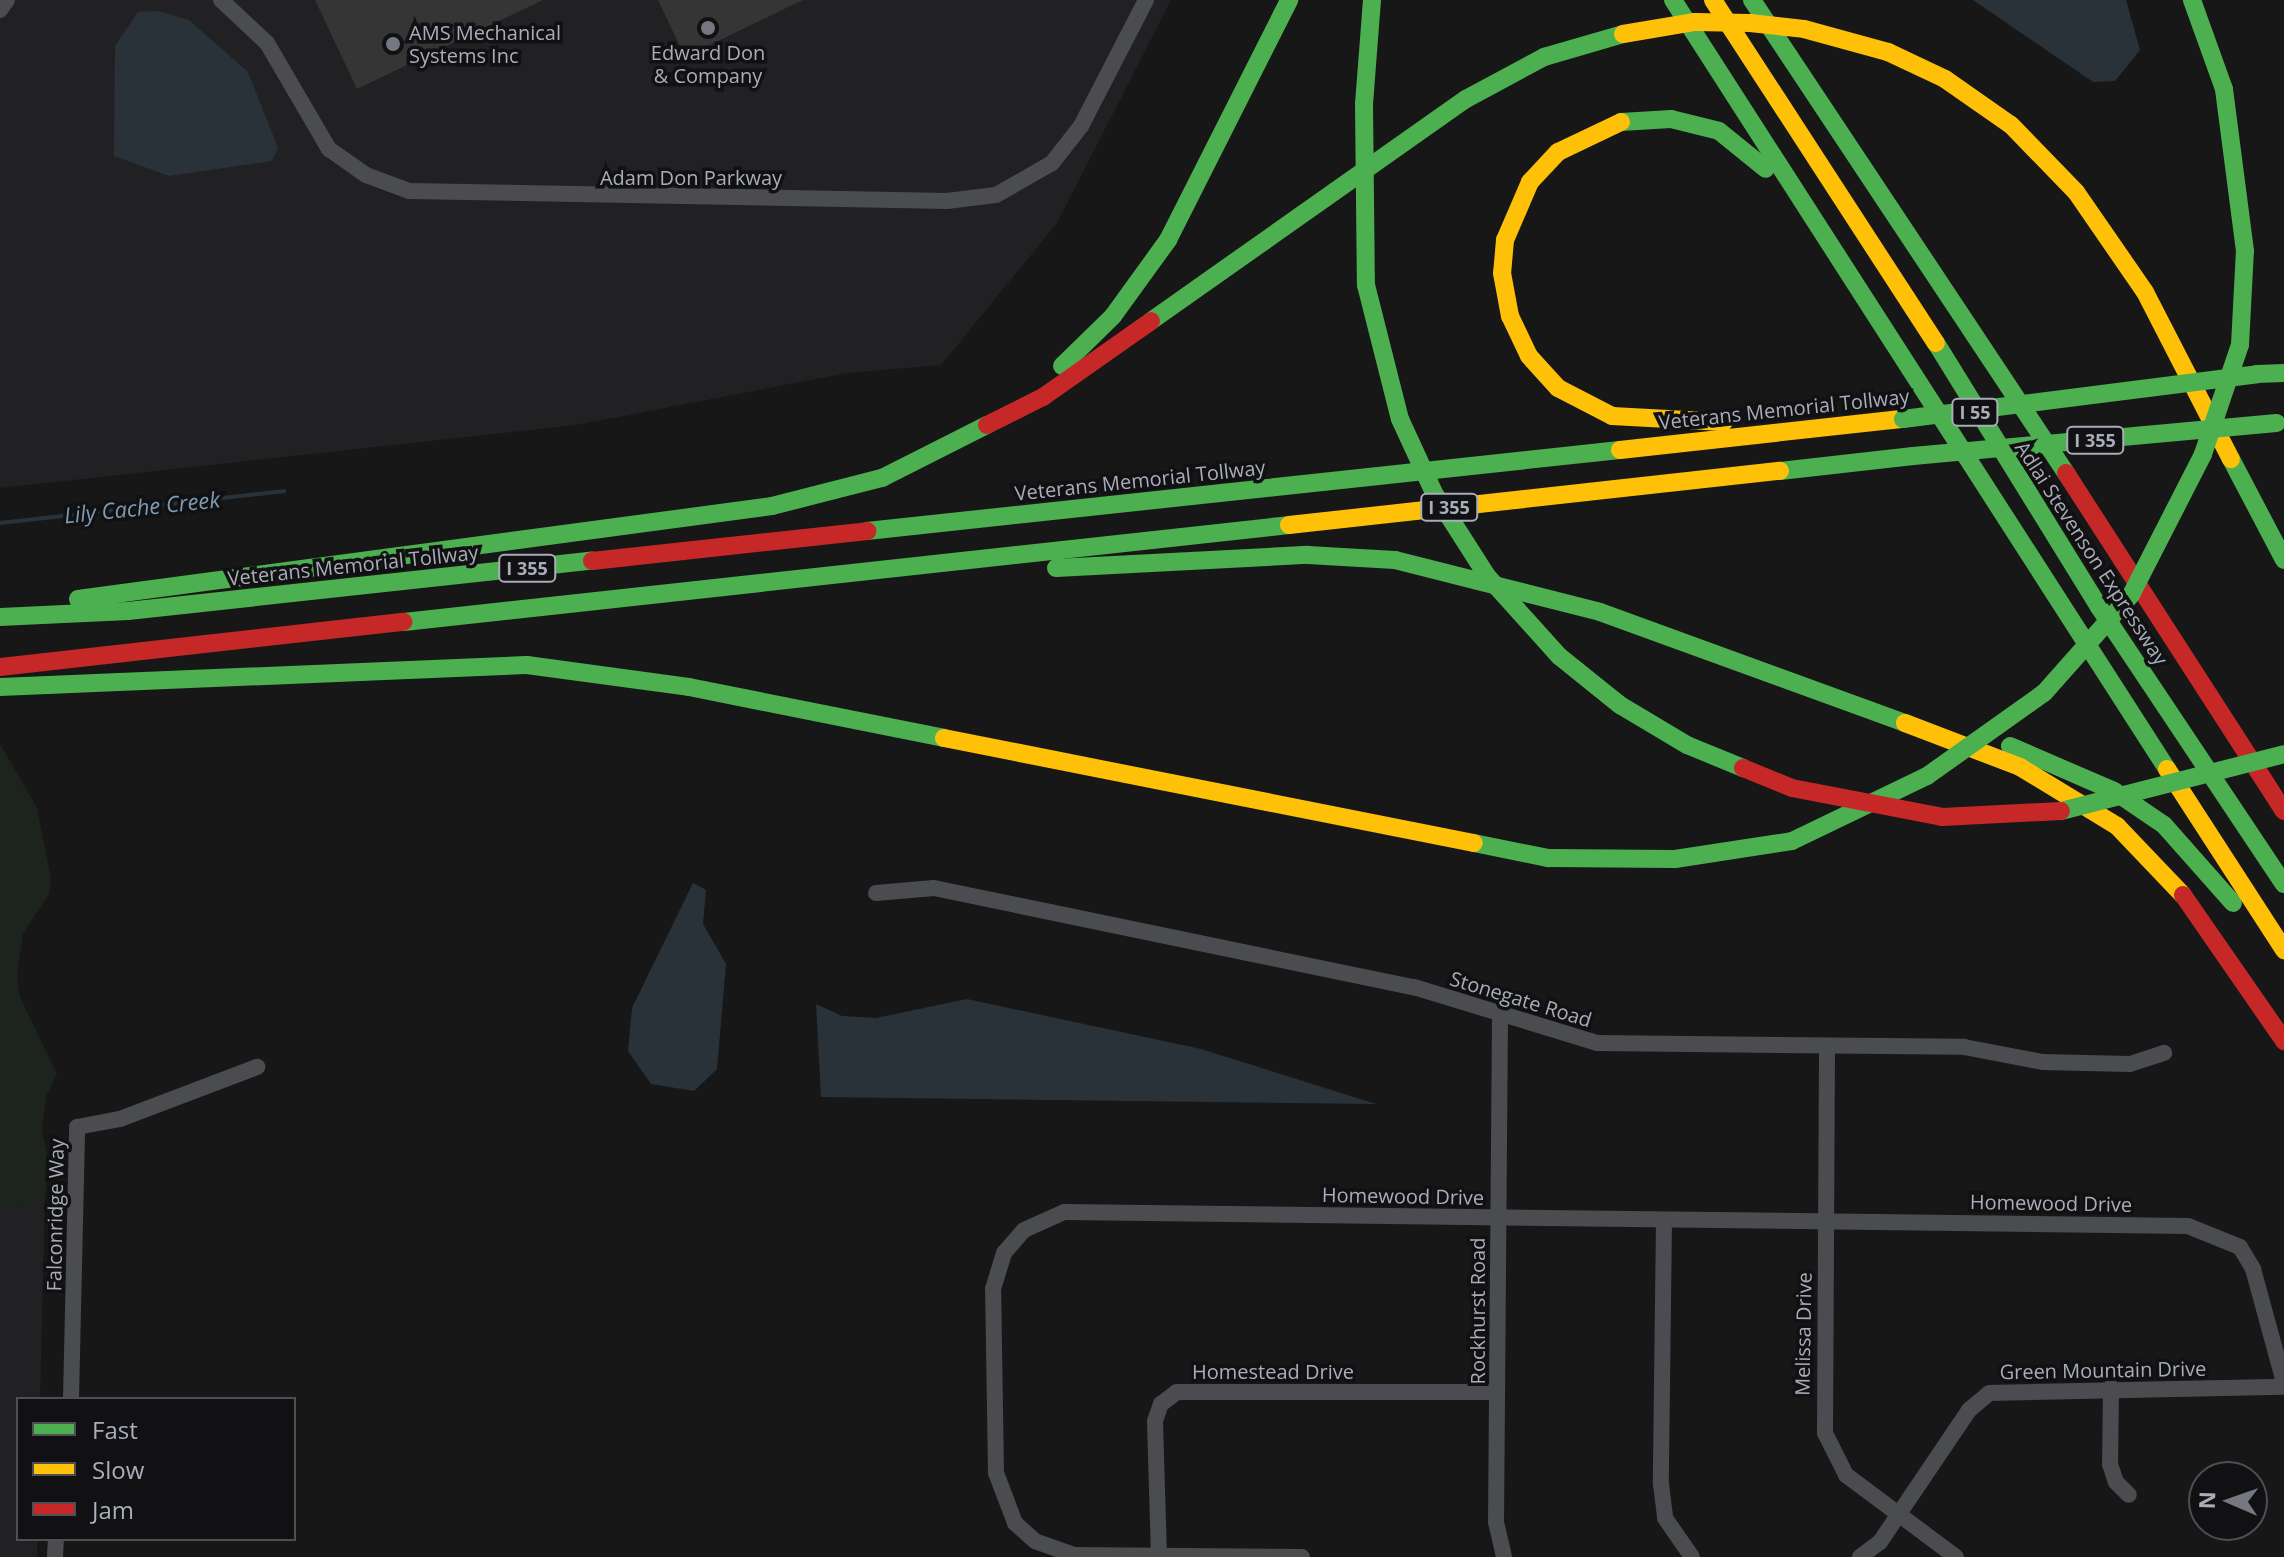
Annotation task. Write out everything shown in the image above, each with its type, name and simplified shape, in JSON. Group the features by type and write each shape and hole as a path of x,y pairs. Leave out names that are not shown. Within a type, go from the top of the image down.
{"highway":[{"path":"971,438 1082,349 1139,282 1182,216 1289,0"},
{"path":"1372,0 1364,104 1366,285 1376,342 1404,430 1434,493 1487,576 1559,656 1620,705 1687,745 1792,788 1942,817 2075,810 2284,754"},
{"path":"1673,0 2284,950"},
{"name":"Adlai Stevenson Expressway","path":"1713,0 2091,595 2284,884"},
{"name":"Adlai Stevenson Expressway","path":"1752,0 1911,233 2284,811"},
{"path":"0,687 527,665 689,687 1548,858 1675,859 1792,841 1927,776 2044,693 2131,595 2180,510 2240,345 2245,251 2224,89 2192,0"},
{"path":"0,615 146,587 772,506 882,478 971,438 1080,372 1466,99 1544,57 1623,34 1695,22 1750,23 1804,29 1888,52 1986,107 2031,143 2076,192 2145,292 2284,560"},
{"path":"1884,331 1769,171 1719,131 1693,122 1627,120 1570,143 1530,182 1505,240 1503,286 1518,338 1546,377 1593,408 1671,423 1838,416 1894,420"},
{"name":"Veterans Memorial Tollway","path":"0,615 128,611 1894,420 2284,373"},
{"name":"I 355","path":"0,667 1913,456 2280,423"},
{"path":"985,558 1041,569 1308,555 1395,560 1600,612 1803,683 2020,767 2117,826 2172,879 2284,1041"},
{"path":"1803,683 1953,725 2114,791 2198,857 2284,966"}],"street":[{"path":"0,10 7,0"},
{"name":"Adam Don Parkway","path":"221,0 267,43 329,149 366,175 409,191 947,201 996,195 1052,163 1081,126 1146,0"},
{"name":"Stonegate Road","path":"876,893 934,888 1414,987 1500,1016 1597,1043 1827,1050 1964,1047 2043,1062 2130,1064 2164,1053"},
{"name":"Rockhurst Road","path":"1500,1016 1496,1522 1504,1557"},
{"name":"Melissa Drive","path":"1827,1050 1825,1433 1846,1475 1956,1557"},
{"name":"Falconridge Way","path":"71,1397 77,1127 120,1119 257,1067"},
{"name":"Homewood Drive","path":"1302,1557 1074,1555 1035,1541 1015,1523 1002,1500 996,1473 993,1289 1004,1253 1024,1230 1064,1212 1664,1220 1824,1219 2207,1230 2240,1247 2253,1269 2284,1385"},
{"path":"1664,1220 1661,1484 1665,1518 1692,1557"},
{"name":"Green Mountain Drive","path":"1860,1557 1880,1542 1969,1410 1989,1393 2111,1387 2284,1385"},
{"path":"2111,1387 2110,1464 2116,1482 2129,1495"},
{"name":"Homestead Drive","path":"1159,1556 1155,1421 1161,1404 1177,1392 1497,1392"}],"shaded area":[{"path":"0,0 1171,0 1057,223 941,365 847,373 576,425 0,488"},
{"path":"1973,0 2126,0 2140,50 2115,81 2093,82"},
{"path":"158,11 189,20 248,72 278,148 272,161 169,176 114,156 115,46 138,12"},
{"path":"0,744 37,808 51,878 49,894 23,933 17,976 20,997 57,1074 46,1096 42,1131 49,1162 45,1199 27,1206 0,1205"},
{"path":"693,883 706,890 703,924 726,964 717,1069 694,1091 651,1084 628,1051 632,1008"},
{"path":"967,999 1201,1049 1376,1104 821,1097 816,1004 842,1016 876,1018"},
{"path":"45,1199 40,1397 16,1397 16,1541 37,1541 37,1557 0,1557 0,1205"}],"building":[{"name":"AMS Mechanical Systems Inc","path":"315,0 543,0 357,89"},
{"name":"Edward Don & Company","path":"658,0 803,0 685,57"}],"waterway":[{"name":"Lily Cache Creek","path":"0,523 284,491"}],"traffic: fast":[{"path":"1062,366 1113,316 1168,240 1289,0"},
{"path":"1364,104 1372,0"},
{"path":"1673,0 2167,769"},
{"path":"1752,0 2066,473"},
{"path":"1927,776 2044,693 2131,595 2203,454 2240,345 2245,251 2224,89 2192,0"},
{"path":"1151,321 1466,99 1544,57 1623,34"},
{"path":"1364,104 1366,285 1400,419 1434,493 1487,576 1559,656 1620,705 1687,745 1743,768"},
{"path":"1621,122 1671,119 1719,131 1766,169"},
{"path":"1936,343 2099,607 2284,884"},
{"path":"2257,374 2284,373"},
{"path":"1903,419 2257,374"},
{"path":"1913,456 2277,423"},
{"path":"78,599 772,506 882,478 987,425"},
{"path":"867,531 1620,450"},
{"path":"1780,471 1913,456"},
{"path":"2231,459 2284,560"},
{"path":"404,622 1289,525"},
{"path":"1056,568 1308,555 1395,560 1600,612 1905,723"},
{"path":"0,617 128,611 592,561"},
{"path":"0,687 527,665 689,687 944,738"},
{"path":"2010,746 2114,791 2164,825 2233,903"},
{"path":"2061,811 2284,754"},
{"path":"1474,843 1548,858 1675,859 1792,841 1927,776"}],"traffic: slow":[{"path":"1713,0 1936,343"},
{"path":"1623,34 1695,22 1750,23 1804,29 1888,52"},
{"path":"1888,52 1945,79 2011,125 2076,192 2145,292 2231,459"},
{"path":"1621,122 1558,152 1530,182 1505,240 1502,273 1510,316 1529,356 1558,388 1612,416 1724,422"},
{"path":"1620,450 1903,419"},
{"path":"1289,525 1780,471"},
{"path":"1905,723 2020,767 2117,826 2183,895"},
{"path":"944,738 1474,843"},
{"path":"2167,769 2284,950"}],"traffic: jam":[{"path":"987,425 1043,397 1151,321"},
{"path":"2066,473 2284,811"},
{"path":"592,561 867,531"},
{"path":"0,667 404,622"},
{"path":"1743,768 1792,788 1942,817 2061,811"},
{"path":"2183,895 2284,1041"}],"place":[{"name":"Edward Don & Company","path":"708,28"},
{"name":"AMS Mechanical Systems Inc","path":"393,44"}]}
